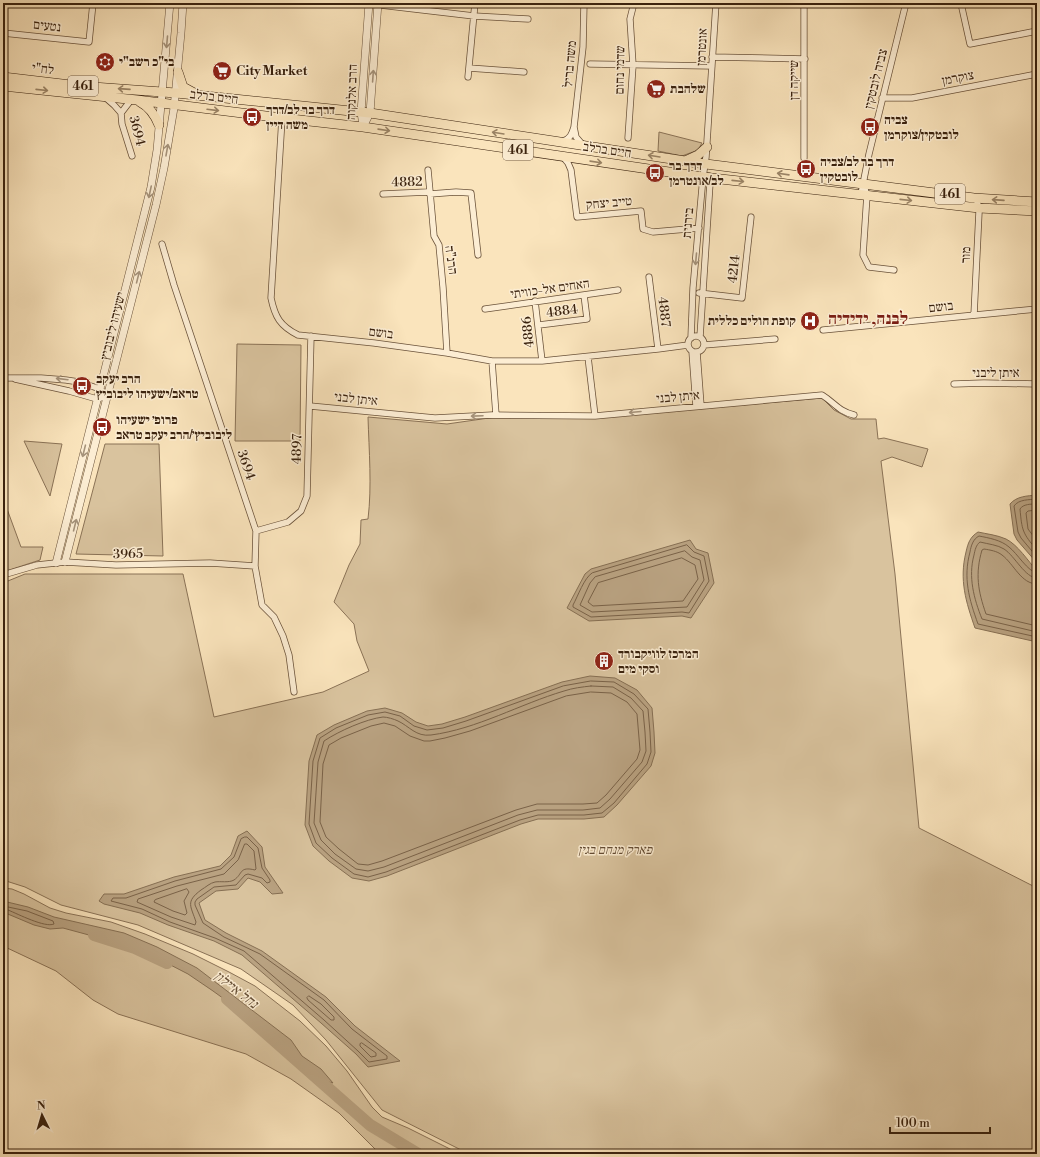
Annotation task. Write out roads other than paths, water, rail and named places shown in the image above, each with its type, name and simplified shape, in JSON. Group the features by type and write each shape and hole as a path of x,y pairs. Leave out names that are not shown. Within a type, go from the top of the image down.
{"main road":[{"path":"178,72 183,87 191,92 205,97"},
{"name":"לח\"י","path":"3,77 79,86 176,93"},
{"name":"לח\"י","path":"3,86 174,105"},
{"name":"חיים ברלב","path":"176,93 365,113 684,161 803,177 863,183 974,198 1037,202"},
{"path":"134,100 142,103 152,111 159,125"},
{"name":"חיים ברלב","path":"174,105 363,127 706,178 978,208 1037,211"},
{"path":"684,161 698,155 707,147"}],"street":[{"name":"נטעים","path":"3,33 89,42 93,3"},
{"name":"ישעיהו ליבוביץ","path":"56,563 146,208 154,170 163,92 170,3"},
{"name":"ישעיהו ליבוביץ","path":"65,562 156,205 164,168 176,93 183,3"},
{"path":"363,3 474,16 528,19"},
{"name":"הרב אלנקוה","path":"365,113 369,3"},
{"path":"468,77 475,3"},
{"name":"משה בריל","path":"574,127 583,47 584,3"},
{"name":"שדמי נחום","path":"628,138 633,65 630,19 634,3"},
{"name":"אונטרמן","path":"705,164 716,3"},
{"name":"שייקה דן","path":"804,3 804,158"},
{"name":"צביה לובטקין","path":"894,270 869,266 863,255 863,183 882,98 906,3"},
{"path":"1036,3 1037,9"},
{"name":"הרב אלנקוה","path":"363,127 378,4"},
{"path":"962,8 970,44 1037,31"},
{"path":"712,57 805,59"},
{"path":"590,64 712,66"},
{"path":"469,68 524,72"},
{"name":"צוקרמן","path":"882,98 912,98 1037,74"},
{"name":"3694","path":"105,97 121,113 122,124 132,156"},
{"name":"3694","path":"121,113 134,100"},
{"name":"בושם","path":"282,118 270,298 275,316 288,330 298,335 374,343 492,361 542,361 688,345"},
{"path":"558,142 569,138 574,127"},
{"path":"574,127 576,137 583,146"},
{"name":"טייב יצחק","path":"563,157 571,170 577,217 641,211 643,229 653,232 698,228"},
{"path":"571,170 580,159"},
{"name":"בירנית","path":"700,337 706,178 705,164"},
{"name":"הרנ\"ה","path":"428,170 434,236 439,245 447,353"},
{"name":"בירנית","path":"691,338 698,228 706,178"},
{"name":"4882","path":"383,194 427,192 430,194 456,192 471,193 478,255"},
{"name":"מור","path":"974,198 977,201 978,208 974,315"},
{"name":"4214","path":"693,293 742,298 751,217"},
{"name":"3694","path":"162,244 174,285 256,531 255,566 262,605 274,617 283,636 289,655 294,692"},
{"name":"4887","path":"649,277 658,349"},
{"name":"האחים אל-כוויתי","path":"485,309 618,290"},
{"name":"4884","path":"539,325 587,319 584,295"},
{"name":"4886","path":"535,301 542,361"},
{"name":"בושם","path":"823,330 1037,309"},
{"name":"4897","path":"256,531 288,522 301,511 307,496 311,336"},
{"path":"694,352 701,351 704,345 704,341 700,337 695,336 691,338 688,345 694,352 699,406"},
{"path":"704,345 774,340"},
{"path":"588,356 595,416"},
{"path":"492,361 496,415"},
{"path":"3,378 42,378 79,382 100,389 107,396 97,399 15,379"},
{"name":"איתן ליבני","path":"954,384 1037,384"},
{"name":"איתן לבני","path":"310,406 434,418 496,415 595,416 822,395 845,413 854,415"},
{"name":"3965","path":"3,575 38,565 65,562 116,565 210,563 255,566"}],"water":[{"path":"1037,495 1037,563 1017,540 1014,534 1010,504 1019,498"},
{"path":"978,532 999,536 1006,539 1019,549 1037,571 1037,642 975,628 964,591 963,572 969,543 971,538"},
{"path":"690,540 696,549 708,553 714,583 691,618 682,616 589,621 567,608 585,574 591,569"},
{"path":"590,676 615,678 637,690 652,708 655,753 651,766 617,805 604,817 584,819 538,819 521,824 387,876 369,881 352,878 329,861 313,846 305,825 309,761 317,735 334,725 367,711 385,708 402,713 416,722 428,726 442,724 562,682"},
{"path":"247,831 262,847 265,867 283,893 272,894 260,882 248,878 238,889 216,891 199,903 205,920 226,933 262,951 326,997 355,1026 400,1061 368,1067 356,1054 242,955 214,941 168,925 140,913 104,904 99,901 104,894 124,894 174,877 220,866 231,855 238,836"},
{"path":"3,901 28,907 54,917 124,933 157,947 197,968 291,1040 302,1056 321,1069 333,1083 321,1080 285,1043 188,974 128,943 100,938 63,928 50,929 34,925 3,912"}],"waterway":[{"name":"נחל איילון","path":"94,935 135,948 167,963"},
{"name":"נחל איילון","path":"227,999 370,1125 418,1154"}],"place":[{"name":"בי\"כ רשב\"י","path":"105,62"},
{"name":"City Market","path":"222,71"},
{"name":"שלהבת","path":"656,89"},
{"name":"דרך בר לב/דרך משה דיין","path":"252,117"},
{"name":"צביה לובטקין/צוקרמן","path":"870,127"},
{"name":"דרך בר לב/צביה לובטקין","path":"806,169"},
{"name":"דרך בר לב/אונטרמן","path":"655,173"},
{"name":"קופת חולים כללית","path":"810,321"},
{"name":"הרב יעקב טראב/ישעיהו ליבוביץ","path":"82,386"},
{"name":"פרופ׳ ישעיהו ליבוביץ׳/הרב יעקב טראב","path":"102,427"},
{"name":"המרכז לוויקבורד וסקי מים","path":"604,661"}],"district":[{"name":"לבנה, ידידיה","path":"868,319"}],"park label":[{"name":"פארק מנחם בגין","path":"615,850"}]}
